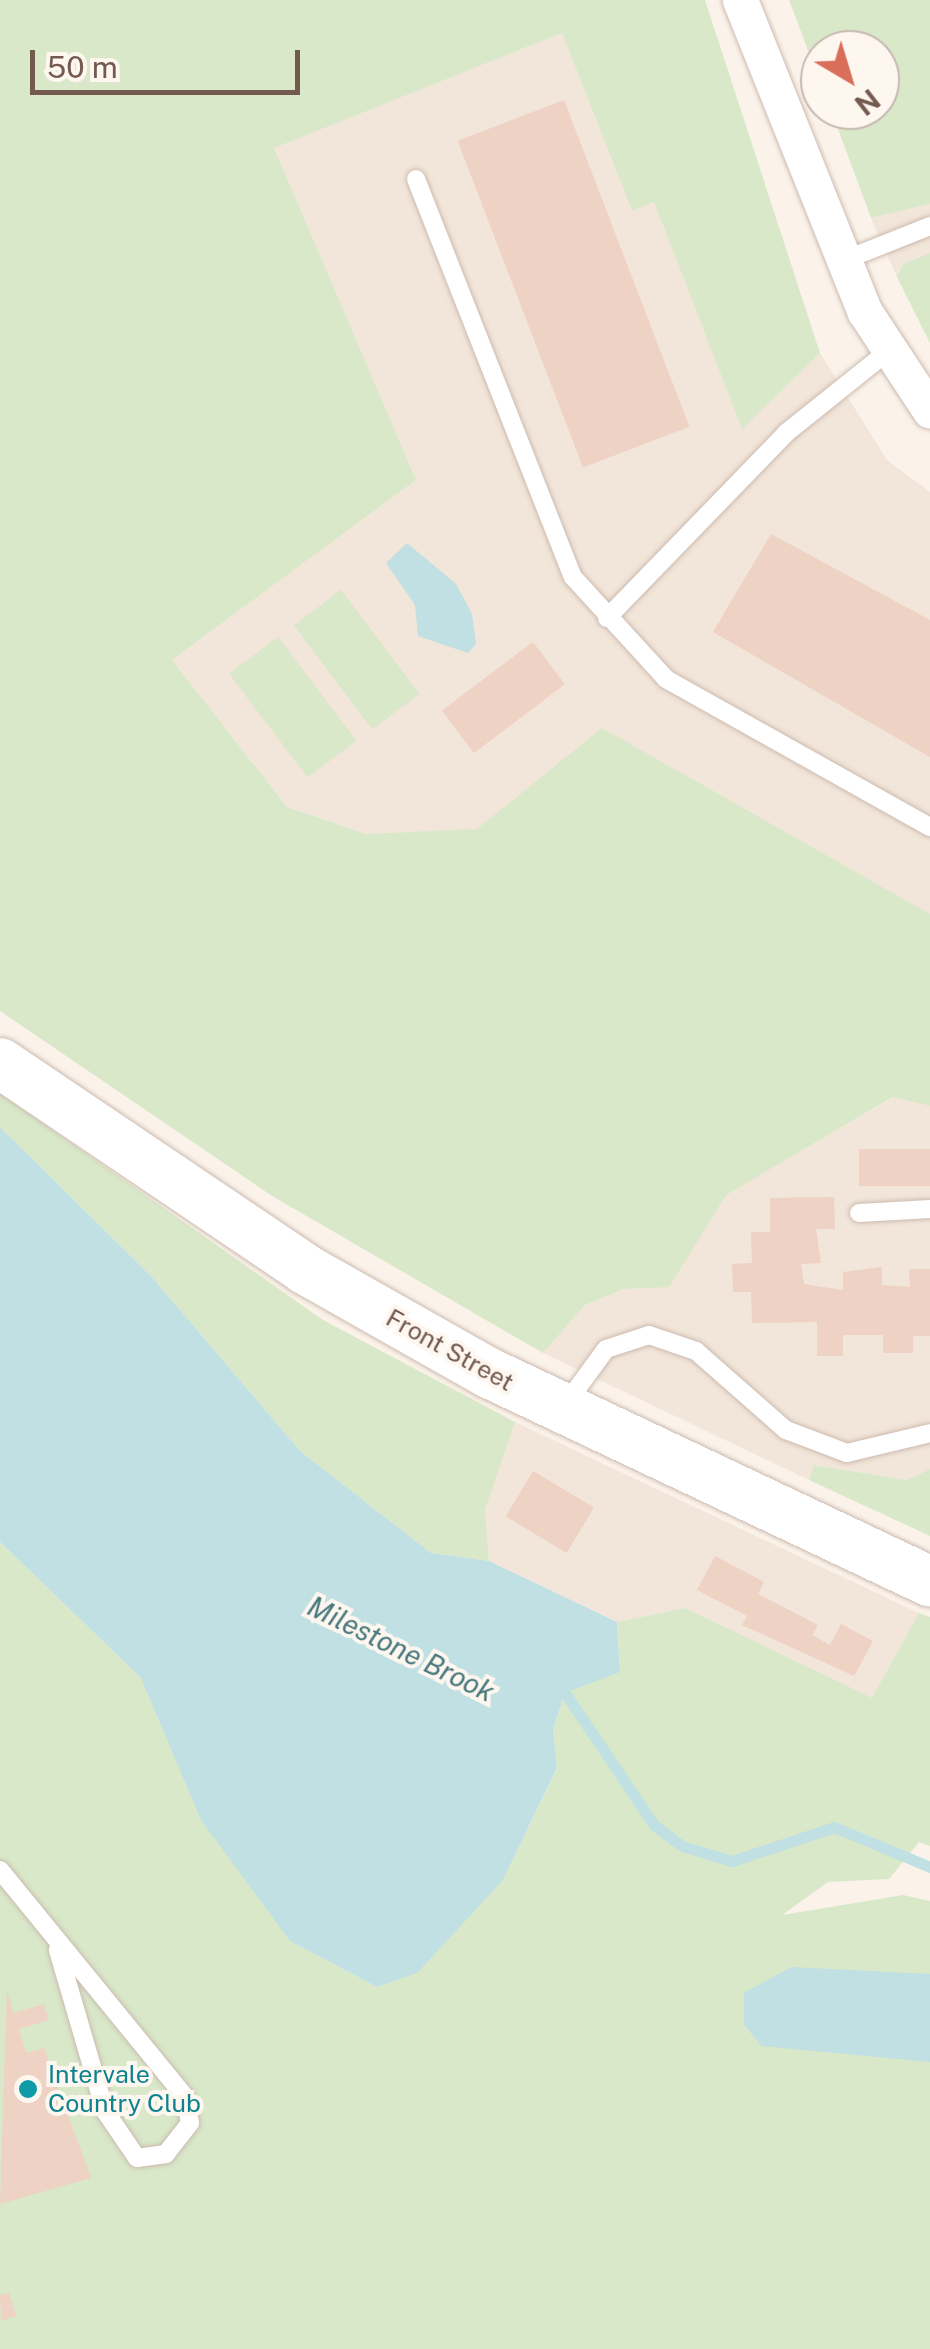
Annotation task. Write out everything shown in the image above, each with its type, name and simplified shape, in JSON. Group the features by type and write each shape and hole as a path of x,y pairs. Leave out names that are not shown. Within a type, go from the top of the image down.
{"main road":[{"name":"Front Street","path":"0,1063 305,1269 562,1410 930,1581"}],"street":[{"path":"740,0 842,260 887,352 930,410"}],"lane":[{"path":"416,179 573,578 666,679 930,827"},
{"path":"842,260 930,226"},
{"path":"607,618 786,433 887,352"},
{"path":"858,1212 930,1208"},
{"path":"562,1410 606,1348 648,1335 696,1351 786,1430 847,1453 930,1434"},
{"path":"0,1870 58,1950 185,2097 190,2123 166,2154 137,2158 105,2111 58,1950"}],"shaded area":[{"path":"562,33 632,211 654,202 742,428 820,353 887,460 930,492 930,914 602,729 477,830 366,834 287,807 172,660 416,480 273,148"},
{"path":"930,204 930,253 903,264 897,277 871,218"},
{"path":"894,1097 930,1106 930,1469 907,1480 815,1465 809,1480 543,1353 585,1305 624,1289 669,1286 725,1195"},
{"path":"515,1422 919,1613 872,1699 685,1608 617,1622 489,1561 485,1510"}],"green space":[{"path":"0,0 705,0 820,353 742,429 654,202 632,211 562,33 274,148 416,480 172,660 287,807 366,834 477,829 602,728 930,914 930,1106 893,1097 726,1195 669,1287 624,1289 585,1305 543,1353 272,1196 0,1011"},
{"path":"789,0 930,0 930,204 871,218 838,130 900,130 900,30 800,30"},
{"path":"930,253 930,343 897,277 903,264"},
{"path":"341,590 419,694 372,729 294,626"},
{"path":"278,637 356,741 308,778 229,674"},
{"path":"0,1093 323,1320 515,1422 485,1510 489,1561 431,1553 300,1451 152,1277 0,1127"},
{"path":"814,1465 907,1480 930,1469 930,1536 809,1480"},
{"name":"Intervale Country Club","path":"0,1542 141,1678 290,1941 377,1987 503,1880 557,1769 553,1729 565,1693 620,1671 617,1622 685,1608 872,1698 919,1613 930,1617 930,1846 919,1842 889,1879 828,1882 782,1915 903,1895 930,1901 930,2349 0,2349"}],"water":[{"path":"407,543 456,584 472,614 476,644 468,653 418,636 415,605 386,563"},
{"path":"0,1127 152,1277 300,1451 431,1553 489,1561 617,1622 620,1672 565,1693 553,1729 557,1768 503,1880 417,1973 377,1987 290,1941 201,1820 141,1678 0,1542"},
{"path":"791,1967 930,1974 930,2062 762,2046 744,2025 744,1993"}],"building":[{"path":"564,100 689,427 583,468 458,141"},
{"path":"771,534 930,620 930,757 713,632"},
{"path":"533,642 565,684 474,753 442,711"},
{"path":"859,1149 930,1149 930,1186 859,1186"},
{"path":"834,1197 835,1229 816,1229 821,1263 801,1264 804,1284 843,1290 843,1272 882,1267 882,1285 910,1287 909,1269 930,1269 930,1336 913,1336 913,1353 883,1353 883,1335 843,1335 843,1356 817,1356 817,1322 752,1323 751,1292 733,1292 732,1264 752,1263 751,1232 770,1232 770,1198"},
{"path":"533,1471 594,1508 567,1553 506,1516"},
{"path":"715,1556 764,1582 758,1594 818,1625 812,1635 830,1645 841,1624 873,1641 854,1676 742,1625 747,1616 697,1590"},
{"name":"Intervale Country Club","path":"7,1989 13,2013 44,2004 49,2020 19,2029 26,2053 44,2048 91,2178 0,2204"},
{"path":"9,2293 16,2316 1,2321 0,2295"}],"waterway":[{"name":"Milestone Brook","path":"550,1694 565,1693 654,1825 682,1846 732,1861 834,1827 930,1867"}],"place":[{"name":"Intervale Country Club","path":"28,2089"}]}
